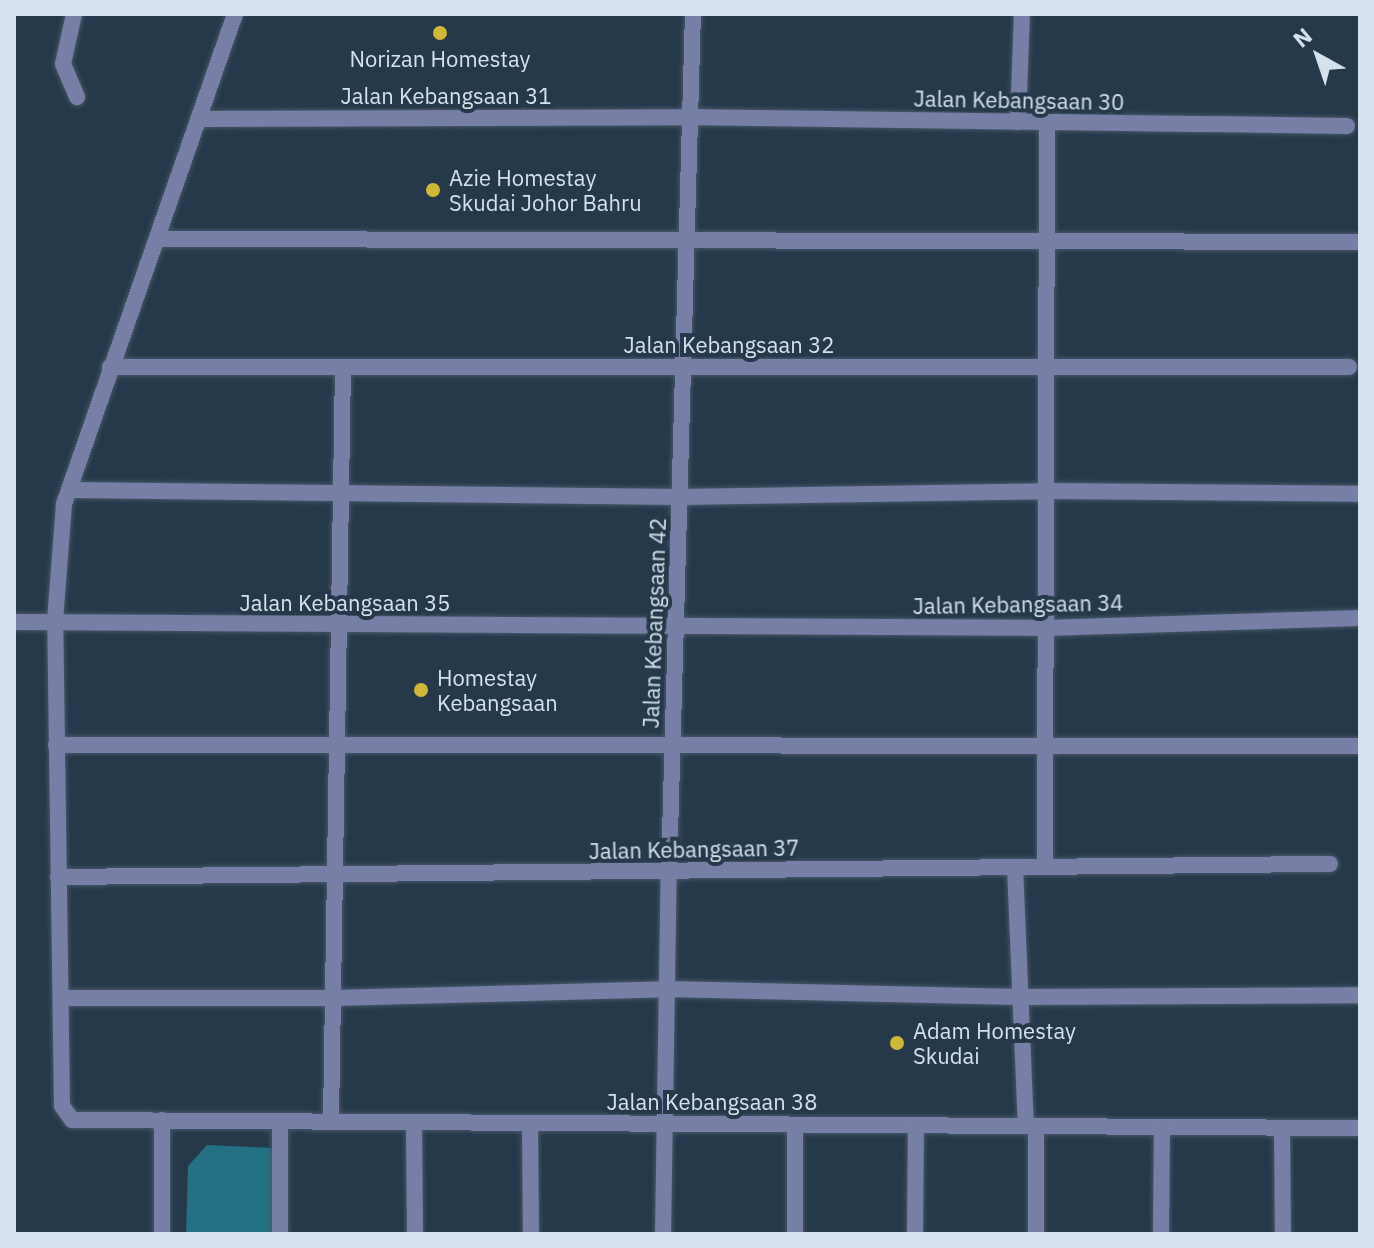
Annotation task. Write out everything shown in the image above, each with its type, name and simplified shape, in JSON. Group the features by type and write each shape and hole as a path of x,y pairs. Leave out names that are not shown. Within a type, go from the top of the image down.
{"street":[{"path":"74,14 63,64 77,97"},
{"path":"235,14 201,119 110,367 64,504 55,621 61,998 333,998 667,989 1019,997 1360,995"},
{"name":"Jalan Kebangsaan 42","path":"663,1234 672,747 693,14"},
{"path":"1018,122 1022,14"},
{"name":"Jalan Kebangsaan 31","path":"201,119 690,117"},
{"name":"Jalan Kebangsaan 30","path":"690,117 1347,126"},
{"path":"1045,867 1047,122"},
{"path":"158,239 1360,242"},
{"name":"Jalan Kebangsaan 32","path":"110,367 1349,367"},
{"path":"331,1121 343,367"},
{"path":"69,490 680,497 1046,491 1360,494"},
{"name":"Jalan Kebangsaan 34","path":"676,627 1045,628 1360,618"},
{"name":"Jalan Kebangsaan 35","path":"14,622 676,627"},
{"path":"56,745 1360,746"},
{"name":"Jalan Kebangsaan 37","path":"58,877 1330,864"},
{"path":"1015,867 1019,997 1031,1126 1036,1234"},
{"name":"Jalan Kebangsaan 38","path":"61,998 64,1110 72,1120 1360,1128"},
{"path":"162,1120 162,1234"},
{"path":"280,1121 280,1234"},
{"path":"414,1122 415,1234"},
{"path":"530,1123 531,1234"},
{"path":"795,1125 795,1234"},
{"path":"915,1234 916,1125"},
{"path":"1161,1234 1162,1127"},
{"path":"1282,1128 1283,1234"}],"building":[{"path":"207,1145 274,1148 275,1234 186,1234 188,1166"}],"place":[{"name":"Norizan Homestay","path":"440,33"},
{"name":"Azie Homestay Skudai Johor Bahru","path":"433,190"},
{"name":"Homestay Kebangsaan","path":"421,690"},
{"name":"Adam Homestay Skudai","path":"897,1043"}]}
